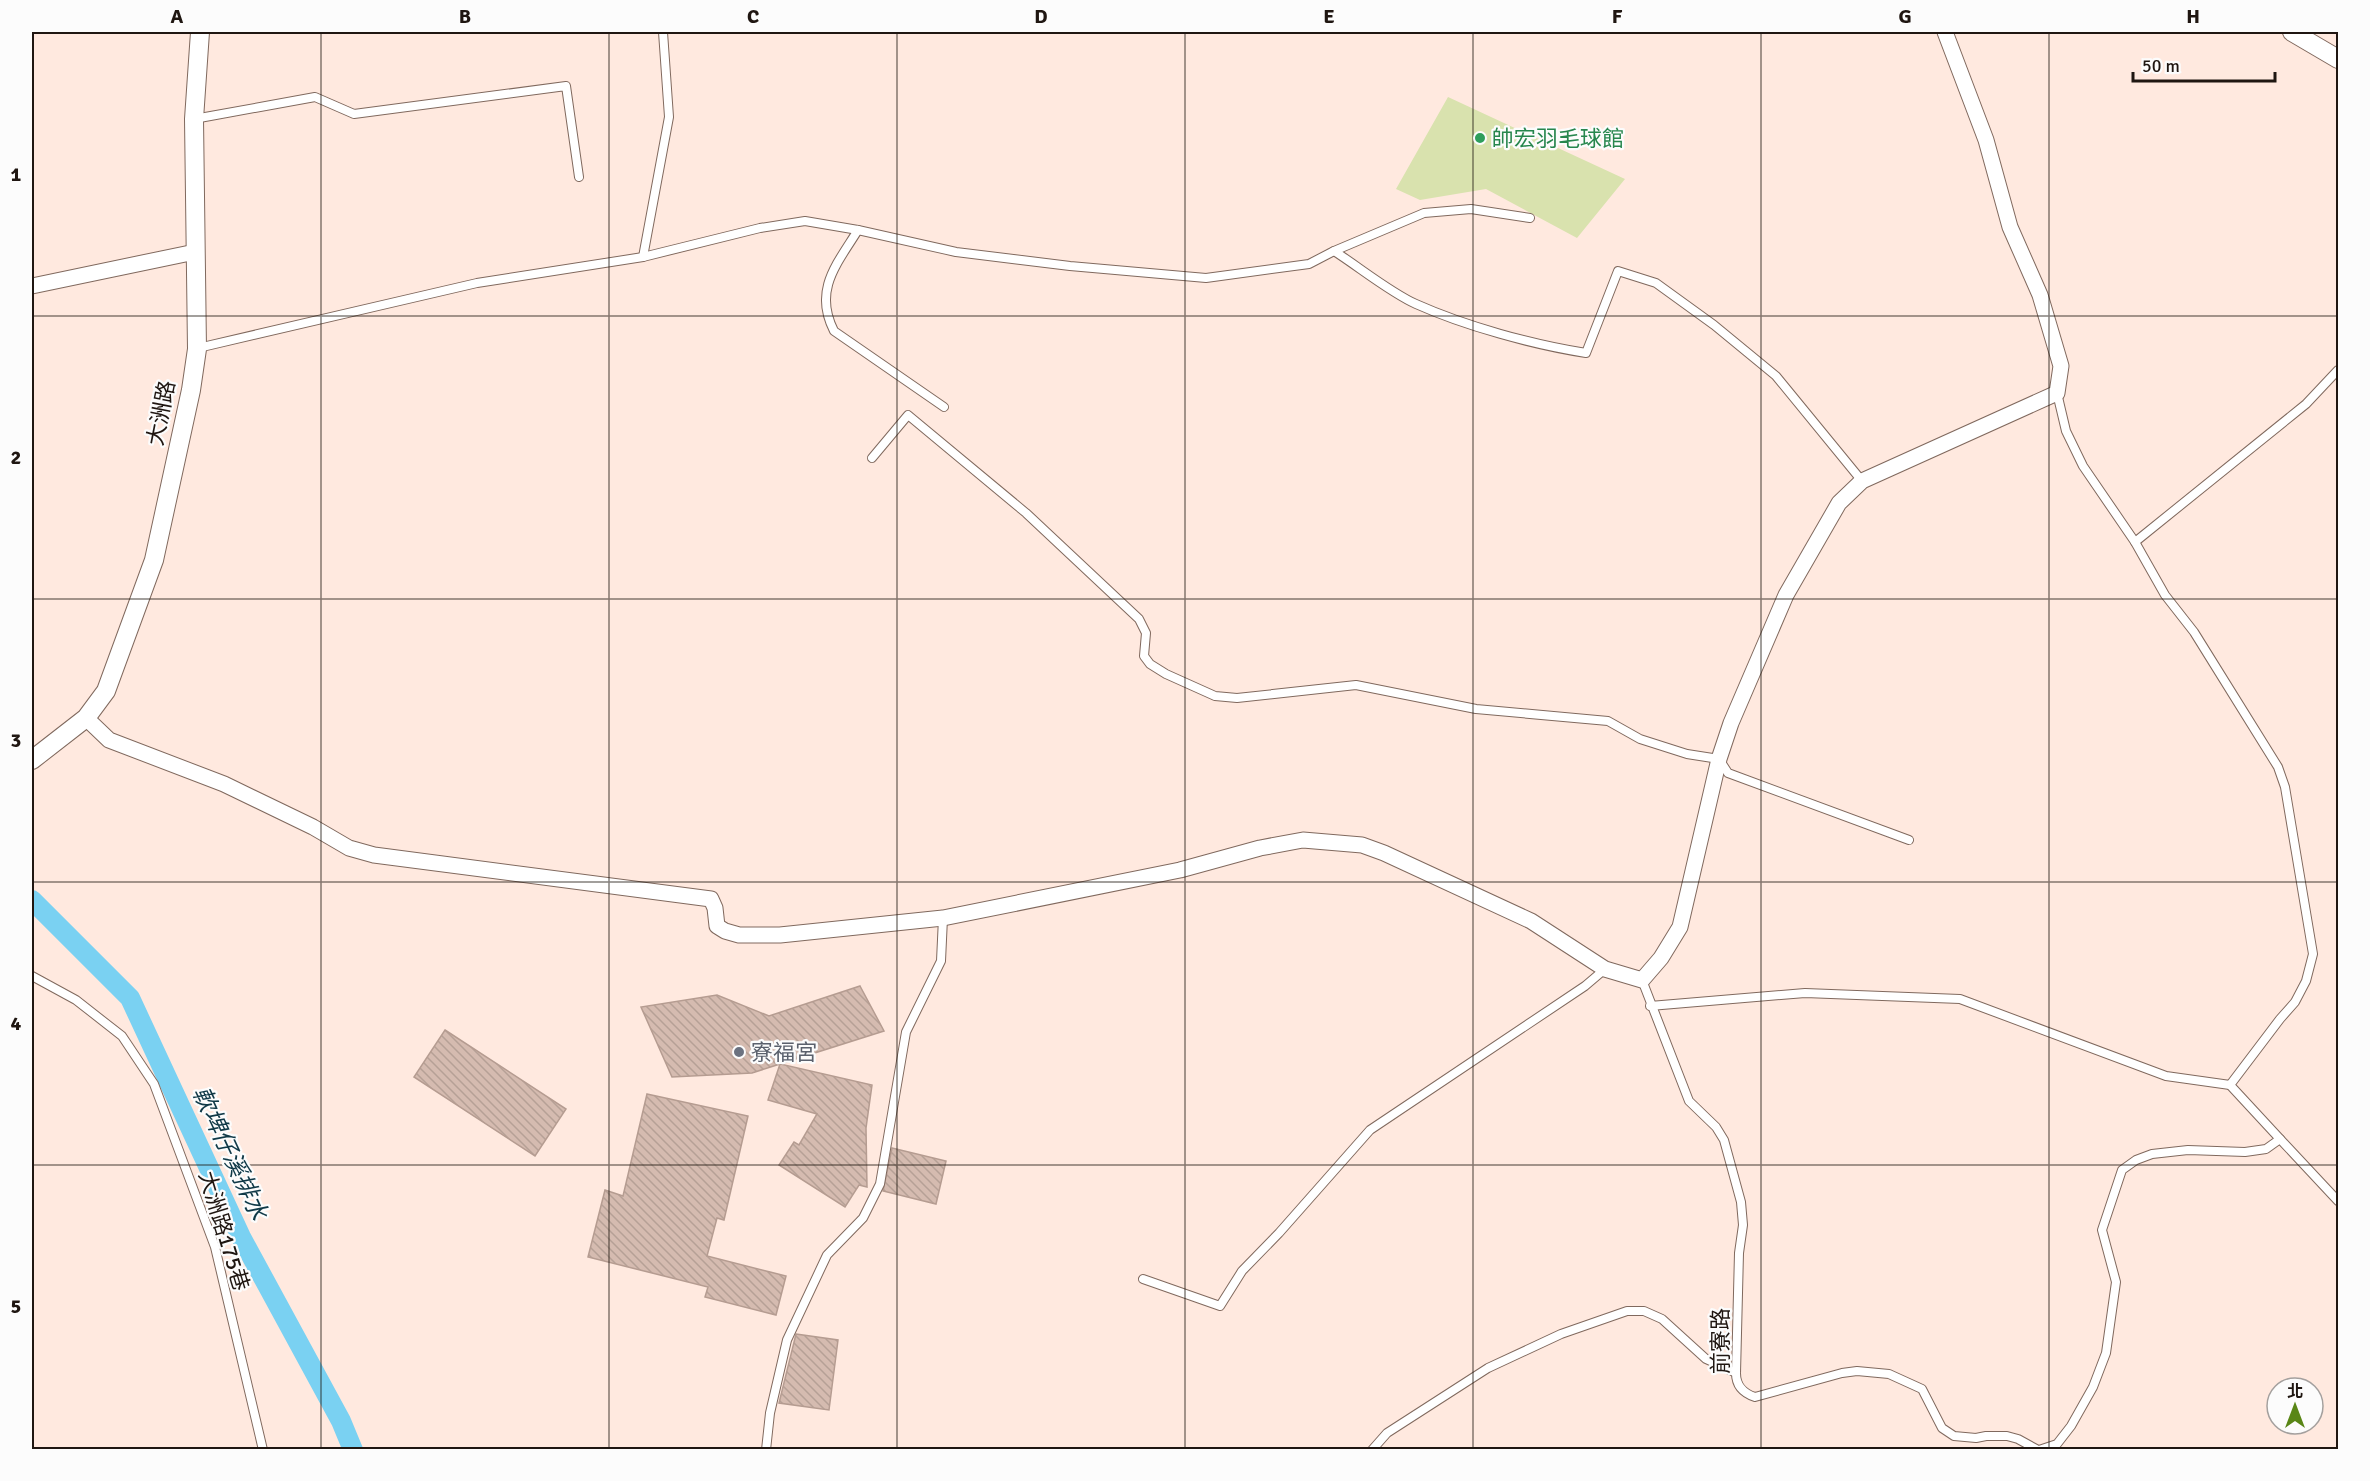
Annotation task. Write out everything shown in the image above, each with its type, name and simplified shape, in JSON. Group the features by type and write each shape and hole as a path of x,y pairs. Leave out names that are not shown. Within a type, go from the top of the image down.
{"street":[{"name":"大洲路","path":"32,760 86,718 106,691 154,560 191,390 197,349 194,119 200,32"},
{"path":"86,718 109,740 224,784 313,827 349,848 374,855 711,899 715,908 717,926 725,931 739,934 780,934 943,918 1180,870 1260,848 1303,840 1362,844 1384,853 1531,921 1605,969 1642,980 1661,958 1680,927 1719,759 1731,723 1786,595 1839,503 1862,481 2057,393 2061,366 2040,295 2010,227 1986,140 1945,32"},
{"path":"2292,32 2338,59"},
{"path":"32,286 195,252"}],"lane":[{"path":"643,257 669,117 663,32"},
{"path":"194,119 315,97 354,114 566,86 579,177"},
{"path":"197,349 477,283 643,257 760,228 805,221 858,230 956,252 1070,267 1206,278 1309,264 1424,213 1471,209 1530,218"},
{"path":"858,230 828,280 825,300 829,321 834,331 944,407"},
{"path":"1334,251 1415,304 1481,327 1557,348 1586,353 1618,271 1656,283 1714,325 1776,376 1862,481"},
{"path":"2135,542 2306,404 2338,370"},
{"path":"2057,393 2066,431 2083,466 2135,542 2165,595 2194,632 2278,767 2284,787 2313,954 2301,993 2230,1085"},
{"path":"873,458 908,415 1026,513 1139,619 1146,633 1144,656 1150,664 1166,674 1215,696 1237,698 1356,685 1476,709 1608,721 1640,739 1687,754 1719,759 1728,773 1910,840"},
{"path":"766,1449 770,1413 787,1340 827,1255 863,1218 880,1184 906,1032 941,961 943,918"},
{"path":"1143,1279 1220,1306 1242,1271 1279,1233 1370,1130 1586,986 1605,969"},
{"name":"大洲路175巷","path":"32,976 76,1000 122,1036 154,1084 214,1247 263,1449"},
{"name":"前寮路","path":"1642,980 1650,1006 1689,1101 1716,1126 1724,1140 1741,1202 1743,1226 1739,1253 1736,1373 1739,1387 1755,1397 1842,1373 1857,1371 1889,1374 1922,1389 1942,1428 1953,1436 1976,1438 2007,1436 2038,1449"},
{"path":"1650,1006 1805,993 1960,999 2166,1076 2230,1085 2338,1201"},
{"path":"2038,1449 2057,1444 2071,1426 2093,1387 2106,1353 2116,1282 2102,1230 2122,1170 2136,1160 2152,1154 2188,1150 2245,1152 2266,1149 2280,1139"},
{"path":"1372,1449 1386,1433 1488,1368 1561,1334 1627,1311 1644,1311 1662,1319 1706,1359 1736,1373"}],"green space":[{"name":"帥宏羽毛球館","path":"1448,97 1625,179 1577,238 1486,189 1420,200 1396,189"}],"building":[{"name":"寮福宮","path":"860,986 884,1031 752,1073 672,1077 641,1007 717,995 769,1016"},
{"path":"445,1030 566,1109 535,1156 414,1077"},
{"path":"780,1064 872,1085 866,1128 867,1187 859,1185 845,1207 779,1165 794,1142 799,1145 817,1114 768,1100"},
{"path":"647,1094 748,1116 724,1220 717,1218 707,1256 786,1276 776,1315 705,1297 708,1287 588,1257 605,1190 623,1196"},
{"path":"892,1148 946,1161 936,1204 883,1191"},
{"path":"796,1334 838,1340 829,1410 779,1403"}],"waterway":[{"name":"軟埤仔溪排水","path":"32,900 130,998 241,1237 341,1421 353,1450"}],"place":[{"name":"帥宏羽毛球館","path":"1480,138"},
{"name":"寮福宮","path":"739,1052"}]}
